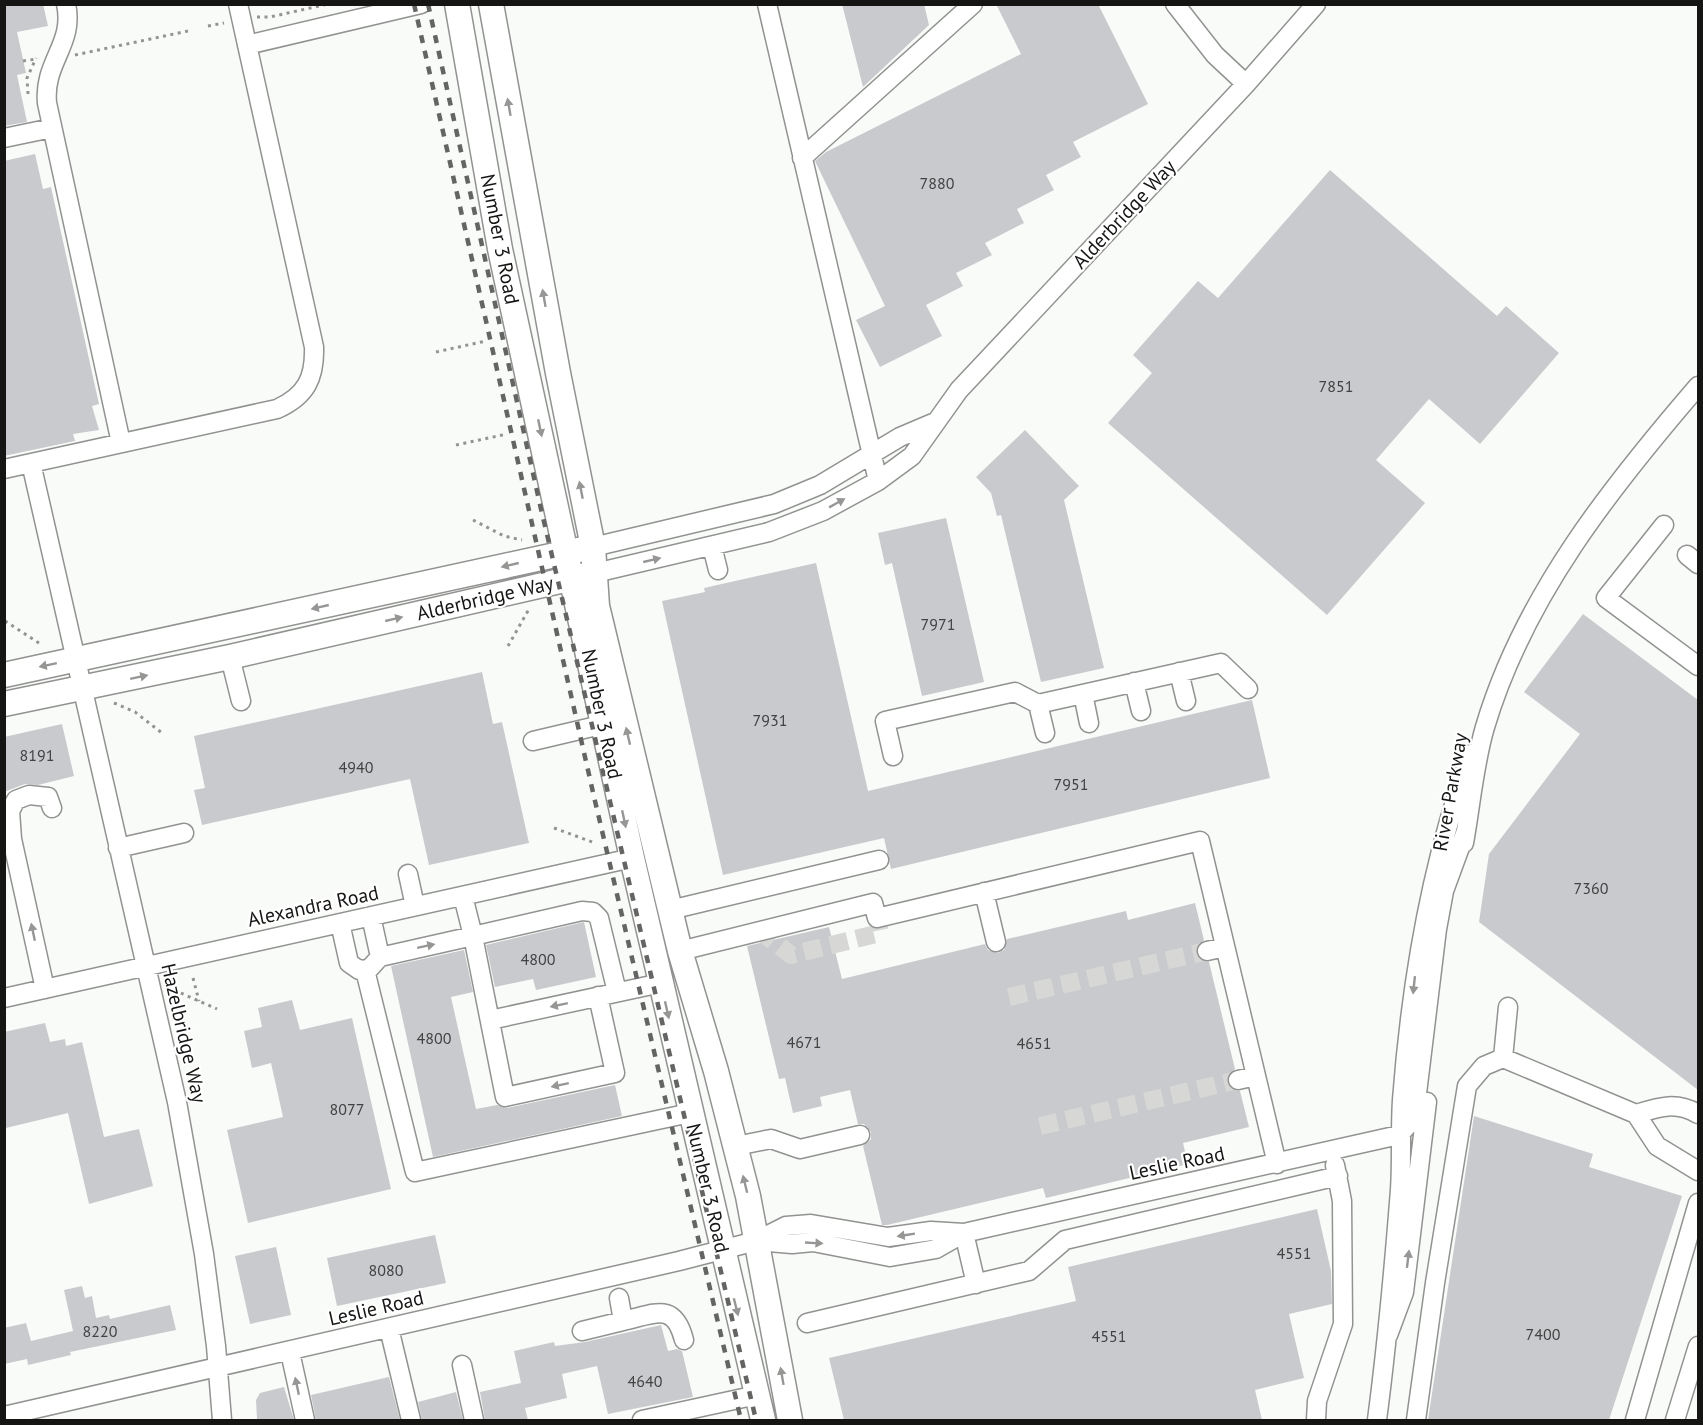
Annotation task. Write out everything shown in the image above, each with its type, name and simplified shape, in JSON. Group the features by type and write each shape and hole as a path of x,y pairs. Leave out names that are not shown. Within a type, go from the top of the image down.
{"main road":[{"name":"Number 3 Road","path":"457,4 500,249 568,552 583,575 597,606 680,951 736,1146 790,1420"},
{"name":"Number 3 Road","path":"491,4 556,363 593,547 583,575 605,724 632,858 763,1420"},
{"name":"Alderbridge Way","path":"4,675 593,547"},
{"name":"Alderbridge Way","path":"4,704 230,657 583,575"}],"street":[{"path":"66,4 68,29 45,85 52,128 121,443"},
{"path":"4,469 278,409 301,395 310,383 315,366 314,347 238,4"},
{"path":"247,45 421,4"},
{"path":"767,4 878,481"},
{"path":"802,158 973,4"},
{"path":"1175,4 1215,56 1246,84"},
{"name":"Alderbridge Way","path":"583,575 769,532 823,511 878,481 912,456 933,423 959,390 1246,84 1316,4"},
{"path":"4,138 52,128"},
{"path":"1485,727 1532,614 1565,559 1606,496 1698,386"},
{"name":"Alderbridge Way","path":"593,547 774,504 820,485 900,437 933,423"},
{"name":"Hazelbridge Way","path":"31,463 177,1102 194,1188 218,1368 222,1420"},
{"path":"1664,525 1606,598 1698,666"},
{"path":"712,546 718,570"},
{"path":"230,657 241,701"},
{"path":"893,756 885,721 1015,692 1038,704 1221,663 1248,689"},
{"path":"1179,672 1186,701"},
{"path":"1134,682 1141,711"},
{"path":"1083,694 1089,723"},
{"path":"1038,704 1045,733"},
{"path":"533,741 605,724"},
{"name":"River Parkway","path":"1388,1335 1404,1292 1442,971 1485,727"},
{"name":"River Parkway","path":"1388,1335 1400,1188 1399,1135 1416,966 1423,927 1458,788 1476,739 1485,727"},
{"path":"45,989 12,839 10,811 16,800 29,795 48,797 52,808"},
{"path":"1399,1135 1414,1118 1437,929 1444,891 1466,831"},
{"path":"118,848 184,833"},
{"path":"680,951 873,903 877,918 1200,841 1277,1164"},
{"name":"Alexandra Road","path":"4,998 632,858"},
{"path":"670,910 879,860"},
{"path":"408,874 415,906"},
{"path":"984,892 996,942"},
{"path":"463,896 505,1097 615,1072 598,996"},
{"path":"380,957 582,911 593,912 599,918 617,992"},
{"path":"340,923 349,963 359,970 365,970 376,964 380,957 371,916"},
{"path":"1207,951 1225,947"},
{"path":"365,970 415,1172 690,1113"},
{"path":"490,1020 661,983"},
{"path":"1503,1058 1508,1007"},
{"path":"1416,1420 1434,1283 1467,1086 1484,1066 1503,1058 1636,1114 1657,1146 1698,1171"},
{"path":"1238,1080 1256,1076"},
{"path":"1636,1114 1665,1105 1687,1107 1698,1114"},
{"path":"736,1146 771,1139 800,1149 860,1135"},
{"name":"Leslie Road","path":"4,1416 722,1251 756,1241 780,1228 811,1224 888,1238 931,1231 964,1233 1059,1203 1277,1164 1399,1135"},
{"path":"1317,1420 1317,1401 1326,1380 1343,1324 1342,1201 1332,1152"},
{"path":"807,1323 1029,1271 1065,1240 1338,1176"},
{"path":"1635,1420 1698,1203"},
{"path":"964,1233 975,1284"},
{"path":"619,1298 624,1321"},
{"path":"582,1331 661,1312 674,1316 680,1323 684,1340"},
{"path":"389,1328 411,1420"},
{"path":"1377,1420 1388,1335"},
{"path":"1675,1420 1698,1346"},
{"path":"290,1352 305,1420"},
{"path":"462,1365 474,1420"},
{"path":"642,1420 757,1395"}],"path":[{"path":"255,17 270,17 328,4"},
{"path":"208,26 230,22"},
{"path":"23,60 57,56 188,31"},
{"path":"436,352 486,341"},
{"path":"456,445 507,434"},
{"path":"473,520 504,536 532,543"},
{"path":"508,646 530,607"},
{"path":"5,621 42,645"},
{"path":"112,702 135,712 162,733"},
{"path":"554,828 595,843"},
{"path":"193,978 199,1001"},
{"path":"174,990 217,1009"}],"building":[{"path":"4,4 43,4 48,26 17,32 26,73 17,75 27,122 4,126"},
{"path":"842,4 924,4 929,25 863,87"},
{"path":"996,4 1098,4 1148,104 1073,142 1081,157 1046,175 1054,190 1017,209 1024,223 985,243 992,255 956,273 963,286 926,305 942,336 880,367 856,320 885,306 815,161 826,152 1021,54"},
{"path":"35,154 43,189 51,187 99,404 92,406 99,430 73,434 75,441 4,456 4,161"},
{"path":"1330,170 1497,316 1506,306 1559,353 1480,444 1429,399 1376,460 1425,503 1327,615 1108,423 1152,373 1133,355 1198,281 1218,298"},
{"path":"1025,430 1079,486 1064,500 1104,668 1041,682 1001,515 997,516 991,493 976,477"},
{"path":"946,518 984,682 922,696 892,563 885,565 878,533"},
{"path":"816,563 868,791 1252,700 1270,778 891,869 884,838 723,875 662,601 705,592 704,588"},
{"path":"1583,614 1698,700 1698,1090 1479,922 1489,854 1580,734 1524,692"},
{"path":"482,672 493,724 502,722 529,843 429,865 410,779 202,825 194,790 205,788 194,736"},
{"path":"62,724 74,776 38,785 25,784 4,792 4,737"},
{"path":"1195,903 1204,940 1197,947 1196,954 1203,961 1209,962 1235,1069 1228,1076 1227,1083 1234,1090 1240,1091 1249,1127 1183,1143 1188,1164 1046,1198 1043,1188 882,1225 863,1146 871,1139 871,1132 864,1124 858,1124 850,1090 820,1097 822,1106 793,1113 785,1078 779,1079 747,946 829,927 842,979 985,944 988,950 998,953 1004,950 1007,939 1126,911 1128,920"},
{"path":"584,922 596,977 536,990 533,979 495,987 486,945"},
{"path":"464,950 473,992 451,997 476,1109 497,1105 507,1108 615,1085 622,1116 433,1157 391,966"},
{"path":"292,1000 300,1030 352,1018 391,1189 248,1223 227,1130 283,1117 271,1063 252,1068 244,1031 262,1027 258,1008"},
{"path":"45,1023 50,1042 65,1039 66,1046 82,1042 104,1137 139,1129 153,1186 89,1204 68,1113 6,1128 4,1032"},
{"path":"1474,1116 1593,1154 1589,1167 1682,1196 1609,1420 1428,1420"},
{"path":"1317,1209 1331,1271 1332,1304 1289,1314 1304,1378 1255,1390 1262,1420 844,1420 829,1358 1076,1301 1068,1267"},
{"path":"435,1235 446,1283 337,1306 327,1258"},
{"path":"276,1247 291,1315 250,1324 235,1256"},
{"path":"82,1286 85,1298 92,1296 96,1318 109,1315 110,1319 170,1305 176,1330 70,1352 71,1355 28,1365 27,1359 4,1364 4,1328 26,1323 31,1341 73,1331 64,1290"},
{"path":"661,1325 668,1351 677,1349 682,1351 693,1397 608,1414 597,1366 562,1374 567,1398 525,1408 528,1420 485,1420 480,1392 521,1383 514,1351 554,1342 555,1346 585,1342"},
{"path":"389,1377 400,1420 316,1420 311,1395"},
{"path":"284,1387 294,1420 257,1420 256,1400 260,1393"},
{"path":"456,1392 463,1420 422,1420 418,1402"}],"tunnel":[{"path":"759,930 791,955 880,933 877,918"},
{"path":"1009,997 1207,951"},
{"path":"1040,1126 1238,1080"}],"railway":[{"path":"414,4 595,801 741,1420"},
{"path":"428,4 541,509 756,1420"}]}
